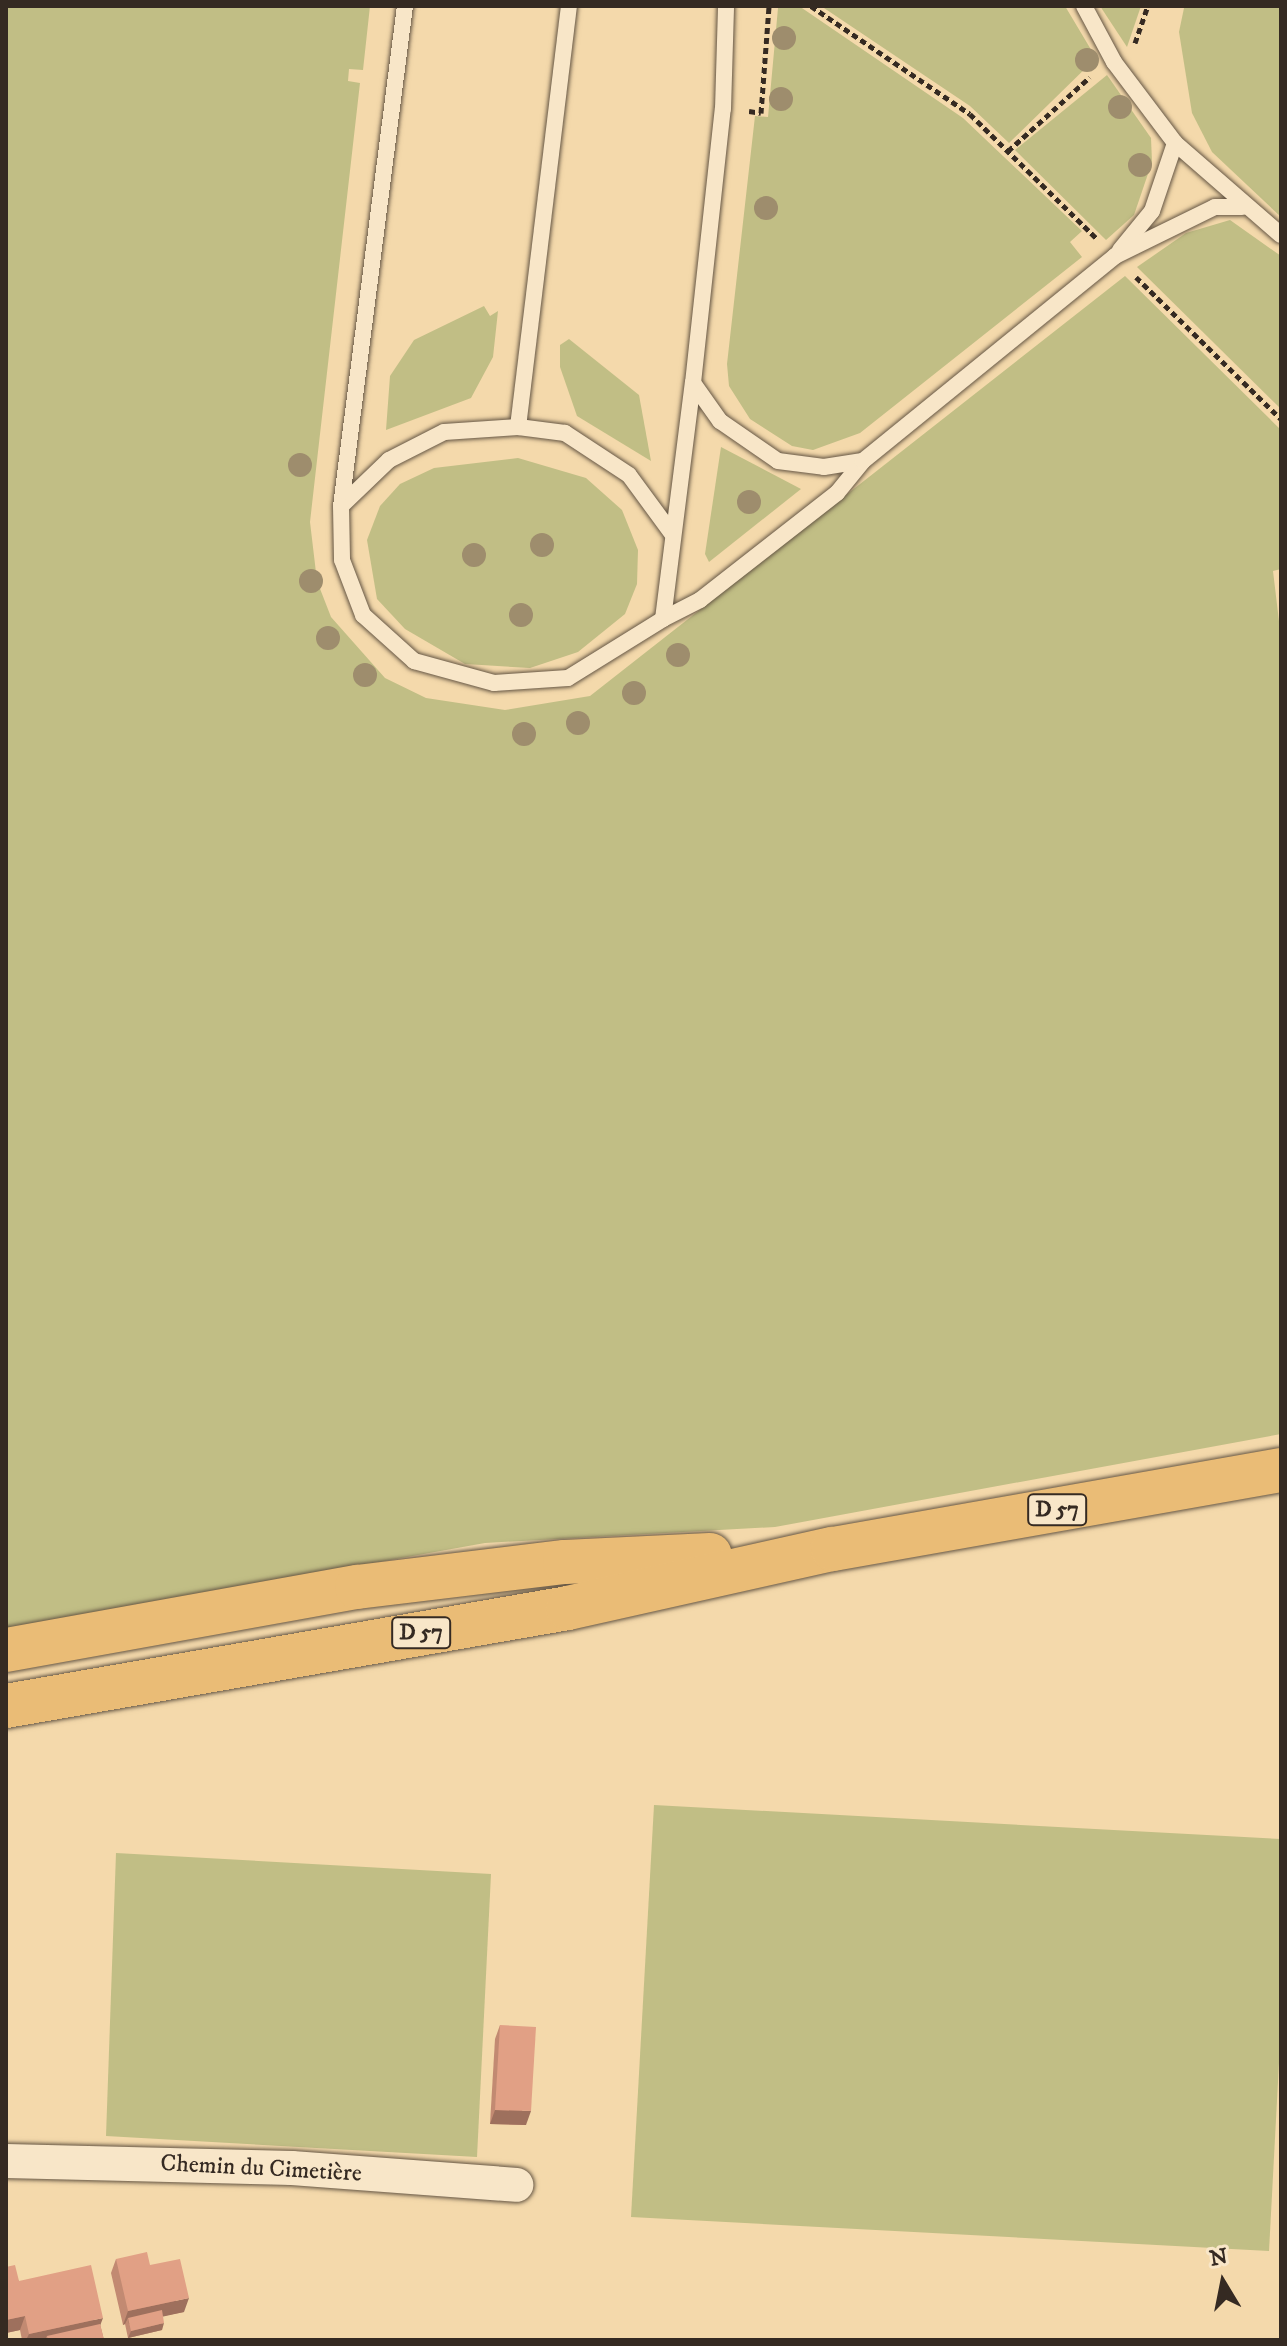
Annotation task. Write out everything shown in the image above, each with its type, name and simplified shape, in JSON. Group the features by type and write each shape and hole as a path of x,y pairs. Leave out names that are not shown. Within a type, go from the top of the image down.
{"main road":[{"name":"D 57","path":"6,1706 568,1608 833,1549 1281,1470"},
{"name":"D 57","path":"6,1650 357,1587 565,1562 833,1549"}],"street":[{"name":"Chemin du Cimetière","path":"6,2161 292,2168 516,2185"}],"lane":[{"path":"405,6 341,506 342,560 363,615 414,661 494,683 568,678 663,619 700,600 837,493 863,461 1115,256 1152,211 1175,143"},
{"path":"518,427 569,6"},
{"path":"663,619 723,109 726,6"},
{"path":"1084,6 1114,62 1175,143 1242,207 1281,235"},
{"path":"1115,256 1215,207 1242,207"},
{"path":"693,383 720,421 778,461 824,467 863,461"},
{"path":"341,506 389,460 444,432 518,427 565,433 629,475 673,535"}],"path":[{"path":"723,109 761,113 769,6"},
{"path":"811,6 970,114 1281,419"},
{"path":"1008,151 1114,62 1132,52 1148,6"}],"shaded area":[{"path":"6,6 370,6 363,70 349,69 348,81 360,83 310,522 317,581 331,617 385,678 426,698 505,710 590,696 1125,276 1281,430 1281,569 1273,571 1281,638 1281,1434 775,1527 485,1543 6,1629"},
{"path":"799,6 963,118 1082,231 1070,242 1082,257 860,433 813,450 792,446 750,419 729,386 727,364 755,116 768,117 778,8"},
{"path":"821,6 1065,6 1096,58 1009,143 970,106"},
{"path":"1100,6 1141,6 1127,47"},
{"path":"1281,6 1281,217 1212,152 1192,113 1179,32 1184,8"},
{"path":"1107,75 1151,138 1152,162 1134,215 1106,240 1015,150"},
{"path":"1230,220 1281,256 1281,409 1137,267 1186,233"},
{"path":"484,306 490,316 498,311 493,357 471,398 386,430 390,376 414,340"},
{"path":"569,339 639,395 651,461 577,416 560,367 560,345"},
{"path":"721,447 801,489 709,562 705,554"},
{"path":"518,458 586,478 622,510 638,550 637,584 625,614 578,652 530,668 465,664 405,629 377,599 367,540 380,506 400,484 434,468"},
{"path":"654,1805 1281,1839 1281,2025 1269,2251 631,2217"},
{"path":"116,1853 491,1874 477,2157 106,2136"}],"building":[{"path":"500,2025 536,2027 531,2111 495,2110"},
{"path":"147,2252 150,2265 180,2259 189,2298 128,2311 116,2259"},
{"path":"15,2265 19,2281 91,2265 103,2318 29,2334 25,2316 6,2320 6,2267"},
{"path":"162,2310 164,2323 131,2331 128,2318"},
{"path":"100,2324 104,2340 48,2340 47,2336"}]}
